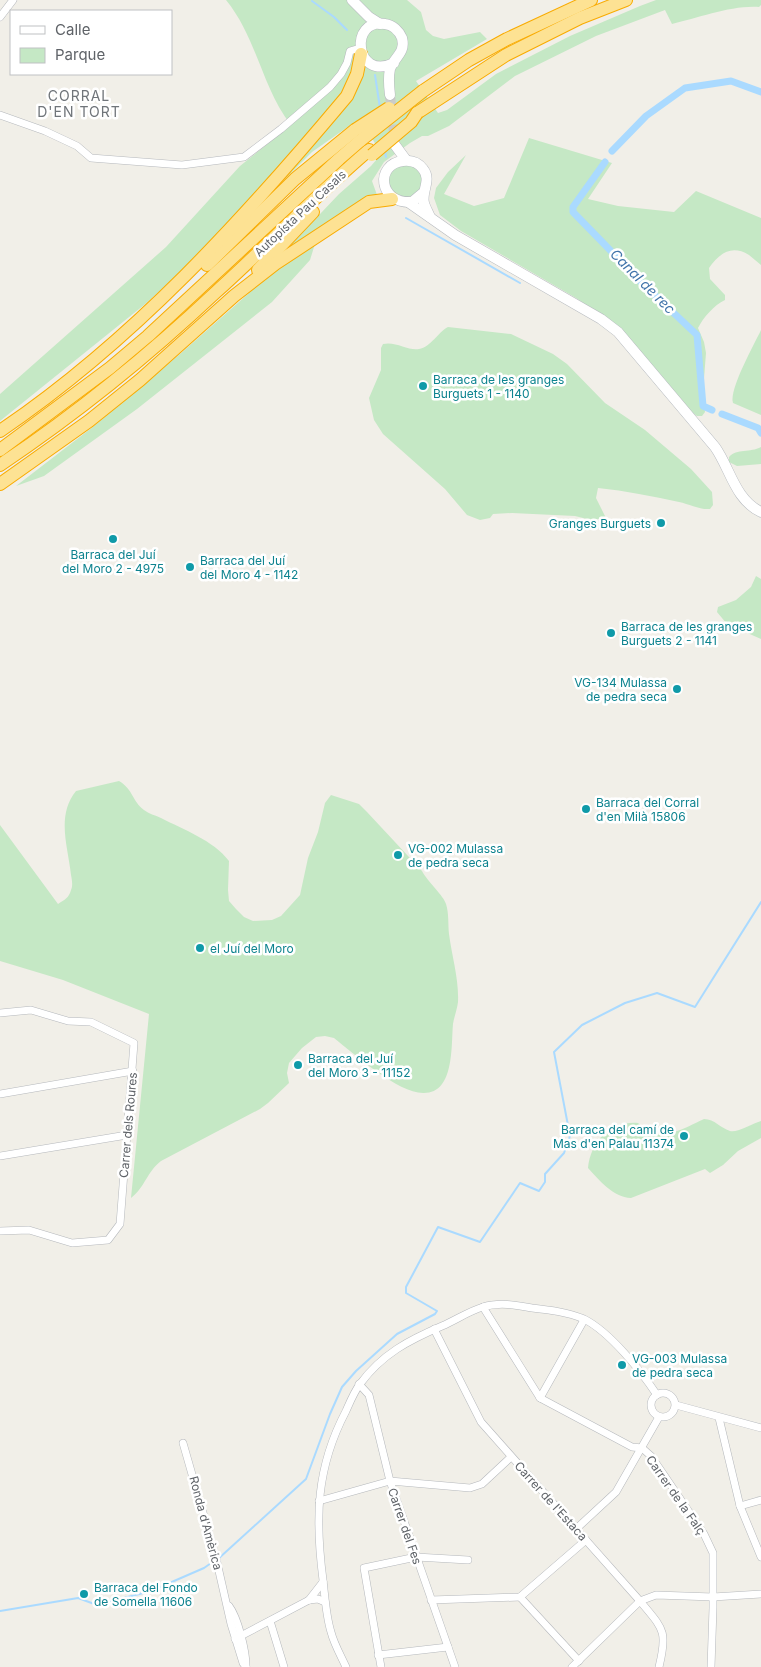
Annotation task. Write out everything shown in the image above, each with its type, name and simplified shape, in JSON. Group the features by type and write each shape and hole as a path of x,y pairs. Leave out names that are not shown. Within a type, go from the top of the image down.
{"highway":[{"name":"Autopista Pau Casals","path":"0,465 73,413 155,347 216,293 346,170 365,144 422,89 507,39 591,0"},
{"name":"Autopista Pau Casals","path":"0,450 78,392 148,336 339,159 417,113 506,55 580,18 626,0"},
{"path":"120,338 240,218 333,113 351,89 357,74 361,51"},
{"path":"0,431 140,324 201,270 301,174 365,144"},
{"path":"234,296 326,198 365,144"},
{"path":"0,484 89,421 140,380 234,296 275,264 370,202 392,199"}],"street":[{"path":"0,17 13,0"},
{"path":"355,4 380,24"},
{"path":"355,4 364,20 365,31 360,42 361,51 366,60 372,65 380,67 394,63"},
{"path":"365,31 374,25 380,24 392,26 400,34 402,50 390,70 388,80 390,95"},
{"path":"0,116 39,128 77,146 91,158 182,165 244,157 281,129 330,87 341,74 347,63 350,51 361,51"},
{"path":"380,67 388,80"},
{"path":"395,163 395,145 406,160"},
{"path":"406,160 416,162 423,169 428,183 424,192 417,200 408,202 392,199 385,188 384,179 387,171 395,163 406,160"},
{"path":"424,192 424,201 430,217"},
{"path":"408,202 437,224 601,319 618,332 714,446 743,497 753,508 761,512"},
{"name":"Carrer dels Roures","path":"0,1013 31,1010 68,1021 91,1022 134,1043 120,1224 108,1240 72,1243 29,1230 0,1231"},
{"path":"0,1094 133,1071"},
{"path":"0,1156 127,1135"},
{"path":"346,1667 331,1633 325,1602 318,1542 318,1501 331,1441 359,1384 381,1361 398,1347 417,1336 483,1307 501,1304 528,1307 565,1312 584,1320 600,1330 615,1344 657,1395"},
{"path":"483,1307 540,1398 632,1447 642,1448 616,1492 576,1529"},
{"path":"540,1398 584,1320"},
{"name":"Carrer de l'Estaca","path":"434,1329 481,1422 662,1628 664,1645 659,1667"},
{"name":"Carrer del Fes","path":"359,1384 369,1395 390,1481 454,1667"},
{"path":"664,1393 669,1394 676,1405 674,1412 664,1418 654,1413 651,1406 652,1401 657,1395 664,1393"},
{"path":"676,1405 761,1428"},
{"name":"Carrer de la Falç","path":"659,1417 642,1448 650,1456 704,1534 713,1553 711,1667"},
{"path":"719,1418 740,1506 761,1557"},
{"name":"Ronda d'Amèrica","path":"183,1443 227,1603 235,1615 238,1637 246,1658 246,1667"},
{"path":"318,1501 390,1481 470,1488 482,1484 511,1457"},
{"path":"740,1506 761,1500"},
{"path":"432,1600 520,1598 586,1540"},
{"path":"381,1667 364,1568 416,1557 468,1560"},
{"path":"309,1600 323,1582"},
{"path":"572,1667 640,1601 656,1595 713,1597 761,1594"},
{"path":"520,1598 579,1661"},
{"path":"238,1637 309,1600 318,1599 325,1602"},
{"path":"270,1620 284,1667"},
{"path":"378,1655 448,1647"}],"green space":[{"path":"226,0 407,0 421,12 426,30 433,36 444,39 480,32 487,39 416,81 438,113 447,110 496,74 570,36 656,0 761,0 761,5 759,7 726,10 672,24 665,10 596,36 515,76 449,126 428,136 422,136 410,143 384,162 372,181 377,195 319,231 310,260 272,302 137,409 44,476 16,486 94,426 248,294 284,252 339,194 377,159 377,147 373,140 352,124 312,152 283,181 144,305 0,421 0,394 166,247 240,166 291,125 273,95 245,30"},
{"path":"529,138 612,163 588,199 618,206 674,212 696,191 761,218 761,265 749,255 737,250 721,255 709,268 710,279 725,295 725,300 709,312 698,328 706,353 703,391 705,412 702,416 697,416 693,413 621,329 576,298 461,231 440,215 434,198 436,188 448,172 466,155 444,194 474,206 504,198"},
{"path":"406,164 418,169 423,181 418,193 406,198 394,193 389,181 394,169"},
{"path":"448,327 511,334 553,354 567,364 605,403 645,430 691,469 712,492 713,505 710,509 702,509 679,502 598,488 596,498 606,518 591,520 575,516 512,513 493,514 490,518 480,520 467,515 445,489 383,434 374,420 369,398 381,370 381,348 383,344 388,343 411,349 423,348"},
{"path":"761,330 761,415 733,403 733,396 738,378"},
{"path":"761,447 761,464 737,466 729,462 729,457 736,452"},
{"path":"756,576 761,579 761,639 727,624 717,612 718,607 736,600 751,587"},
{"path":"119,781 124,784 137,803 146,811 207,841 229,861 229,901 244,917 253,921 272,920 281,916 300,895 308,858 318,832 325,803 331,795 359,804 422,871 446,904 458,1002 453,1024 449,1067 441,1086 433,1091 423,1093 401,1087 377,1072 334,1038 316,1037 302,1048 289,1063 287,1073 289,1083 268,1103 161,1161 131,1198 149,1014 63,980 0,961 0,825 58,904 68,897 72,887 65,831 66,811 70,801 76,791"},
{"path":"704,1119 711,1120 730,1131 761,1121 761,1138 738,1151 723,1165 710,1173 705,1169 631,1198 618,1195 602,1183 588,1168 593,1149 598,1141 611,1129 619,1125 638,1123 650,1133 663,1135 678,1131"}],"waterway":[{"path":"312,1 334,17 347,30"},
{"path":"375,75 380,108"},
{"name":"Canal de rec","path":"612,151 646,116 685,88 731,81 761,92"},
{"path":"385,150 386,157"},
{"name":"Canal de rec","path":"605,162 573,207 573,212 643,284 697,335 703,406 712,410"},
{"path":"406,218 520,283"},
{"name":"Canal de rec","path":"722,414 758,428 761,433"},
{"path":"218,1559 306,1479 342,1387 356,1371 397,1334 435,1314 437,1311 406,1293 406,1287 438,1227 480,1242 520,1183 539,1191 545,1182 545,1174 564,1153 570,1136 554,1052 582,1025 625,1003 657,993 695,1007 761,902"},
{"path":"0,1611 78,1598 97,1605 151,1591 204,1568 214,1561"}],"tunnel":[{"path":"390,95 395,142"}],"place":[{"name":"Barraca de les granges Burguets 1 - 1140","path":"423,386"},
{"name":"Granges Burguets","path":"661,523"},
{"name":"Barraca del Juí del Moro 2 - 4975","path":"113,539"},
{"name":"Barraca del Juí del Moro 4 - 1142","path":"190,567"},
{"name":"Barraca de les granges Burguets 2 - 1141","path":"611,633"},
{"name":"VG-134 Mulassa de pedra seca","path":"677,689"},
{"name":"Barraca del Corral d'en Milà 15806","path":"586,809"},
{"name":"VG-002 Mulassa de pedra seca","path":"398,855"},
{"name":"el Juí del Moro","path":"200,948"},
{"name":"Barraca del Juí del Moro 3 - 11152","path":"298,1065"},
{"name":"Barraca del camí de Mas d'en Palau 11374","path":"684,1136"},
{"name":"VG-003 Mulassa de pedra seca","path":"622,1365"},
{"name":"Barraca del Fondo de Somella 11606","path":"84,1594"}],"district":[{"name":"CORRAL D'EN TORT","path":"79,104"}]}
